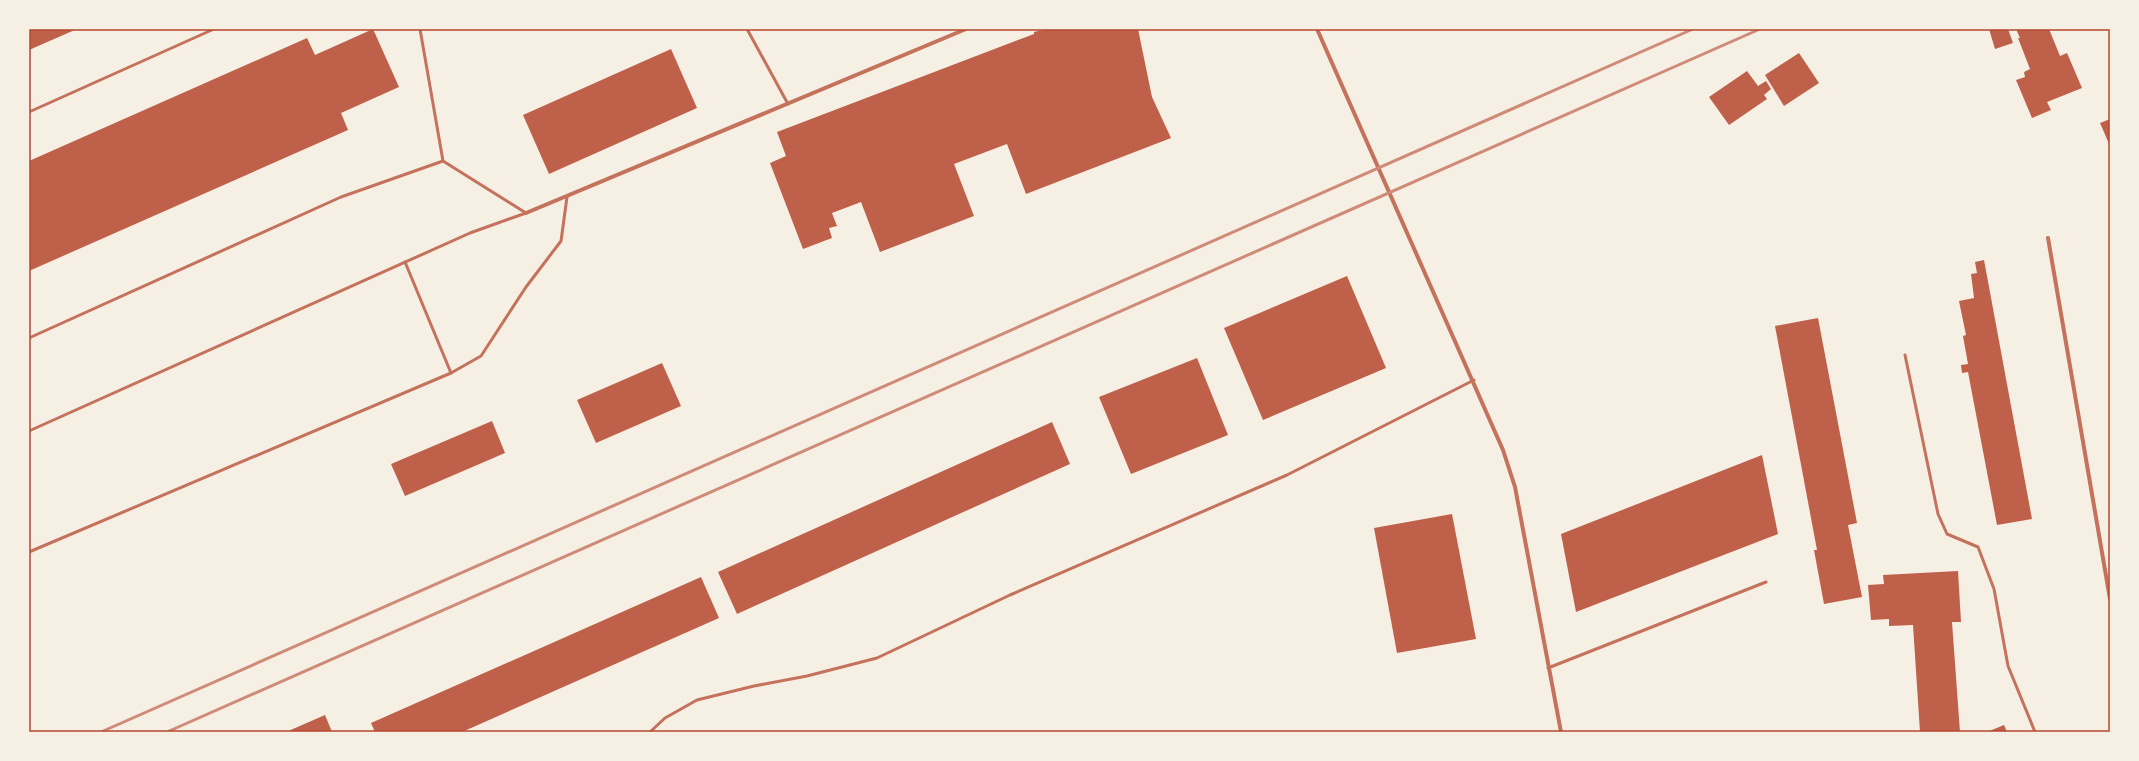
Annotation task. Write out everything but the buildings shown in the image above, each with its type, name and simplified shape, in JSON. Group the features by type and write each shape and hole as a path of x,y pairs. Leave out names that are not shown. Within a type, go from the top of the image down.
{"street":[{"path":"526,213 966,29"},
{"path":"1317,29 1388,192 1474,380 1503,450 1515,487 1560,732"},
{"path":"2048,238 2110,599"}],"lane":[{"path":"29,112 214,29"},
{"path":"420,29 443,161 526,213"},
{"path":"747,29 788,104"},
{"path":"29,338 341,197 443,161"},
{"path":"29,552 451,373 481,356 526,287 561,241 567,197"},
{"path":"29,431 470,233 526,213"},
{"path":"405,262 451,373"},
{"path":"1905,355 1938,514 1946,534 1978,547 1994,589 2008,666 2035,732"},
{"path":"650,732 665,718 697,700 754,686 807,676 883,655 1010,595 1287,475 1474,380"},
{"path":"1548,668 1766,582"}],"railway":[{"path":"101,732 1693,29"},
{"path":"167,732 1760,29"}]}
